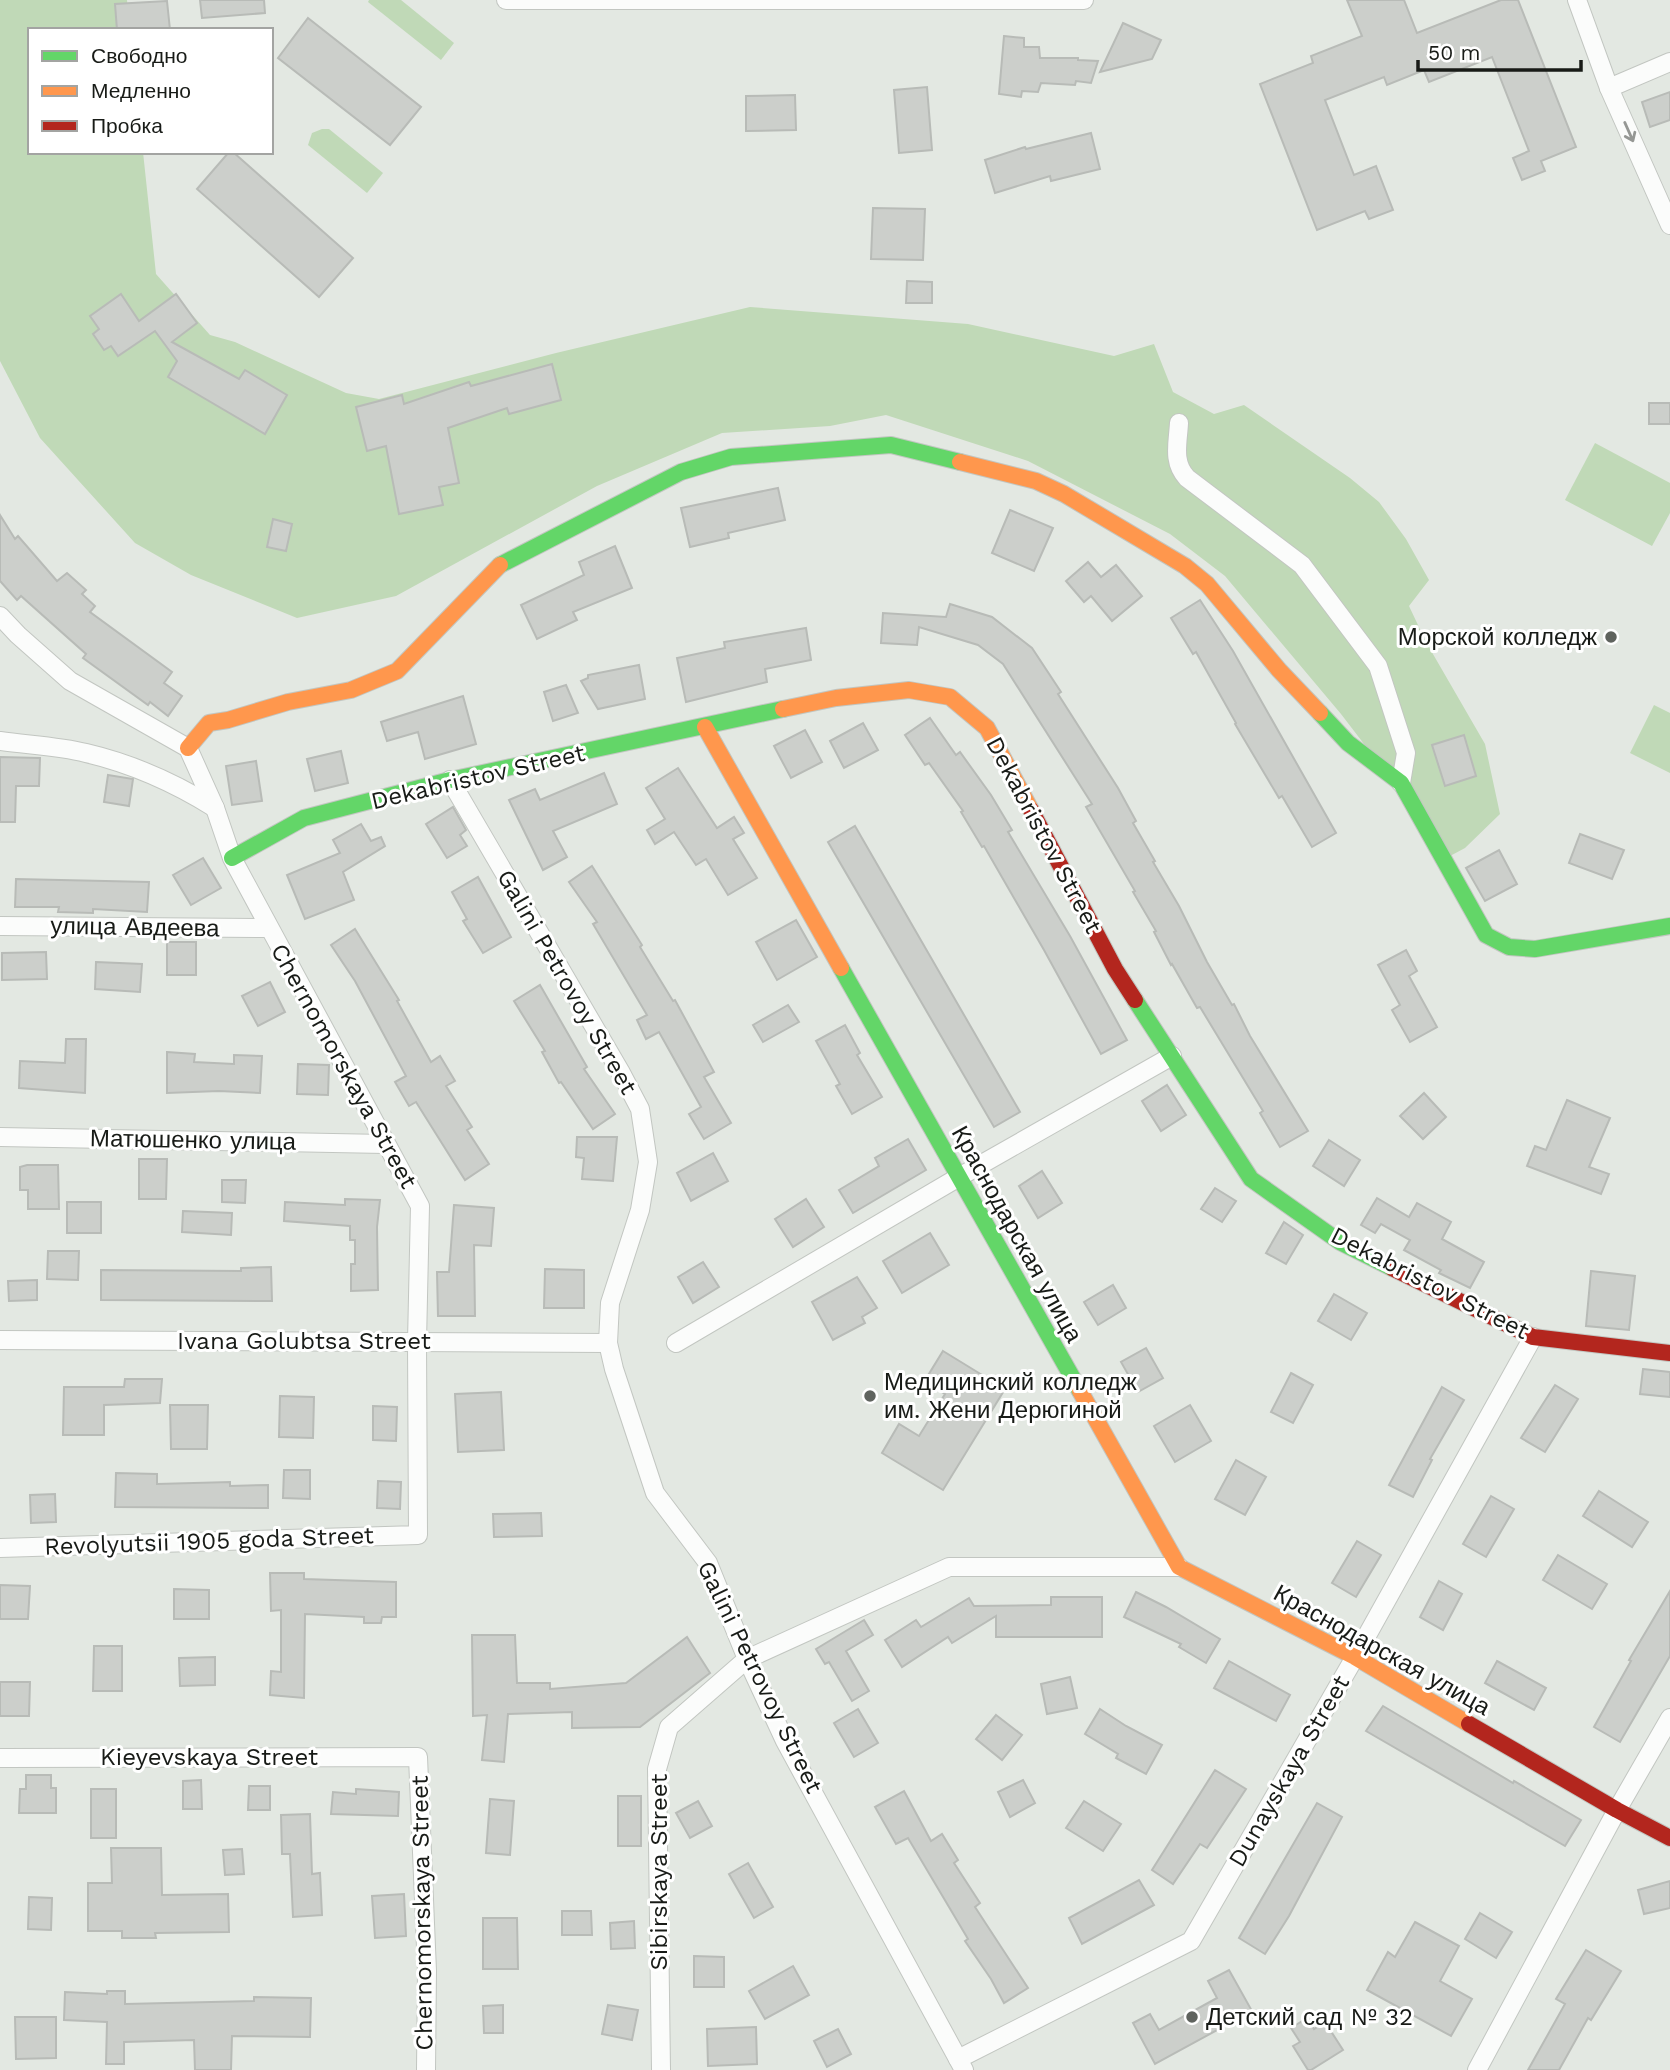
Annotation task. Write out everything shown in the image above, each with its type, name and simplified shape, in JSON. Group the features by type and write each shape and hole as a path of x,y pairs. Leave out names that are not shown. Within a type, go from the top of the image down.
{"street":[{"path":"506,0 1083,0"},
{"path":"1577,0 1609,88 1670,225"},
{"path":"1609,88 1670,62"},
{"path":"1179,423 1176,460 1180,470 1302,565 1378,666 1406,753 1401,783"},
{"path":"188,748 209,723 288,702 351,690 397,671 502,563 681,472 732,457 891,445 1036,481 1064,494 1185,566 1207,584 1279,670 1348,743 1401,783 1486,935 1502,947 1535,950 1670,926"},
{"path":"0,616 70,681 188,748 215,808 232,858"},
{"name":"Dekabristov Street","path":"232,858 304,818 450,780 836,698 909,690 950,697 987,728 1115,969 1251,1179 1339,1242 1533,1337 1670,1353"},
{"name":"Краснодарская улица","path":"705,727 1179,1567 1355,1657 1616,1810 1670,1838"},
{"path":"0,741 85,752 142,770 187,790 215,808"},
{"name":"Galini Petrovoy Street","path":"450,780 640,1109 648,1162 640,1210 610,1303 608,1343 655,1493 708,1563 747,1659 785,1741 961,2064"},
{"name":"Chernomorskaya Street","path":"232,858 421,1206 417,1342 418,1535"},
{"name":"улица Авдеева","path":"0,926 270,928"},
{"path":"676,1343 958,1177 1172,1056"},
{"name":"Матюшенко улица","path":"0,1137 385,1144"},
{"name":"Dunayskaya Street","path":"961,2064 1191,1941 1355,1657 1533,1337"},
{"name":"Ivana Golubtsa Street","path":"0,1340 608,1343"},
{"name":"Revolyutsii 1905 goda Street","path":"0,1548 418,1535"},
{"name":"Sibirskaya Street","path":"661,2070 657,1769 668,1727 747,1659 949,1567 1179,1567"},
{"path":"1477,2070 1616,1810 1670,1718"},
{"name":"Chernomorskaya Street","path":"418,1757 427,1971 426,2070"},
{"name":"Kieyevskaya Street","path":"0,1758 418,1757"}],"green space":[{"path":"0,0 127,0 130,28 28,28 28,154 143,154 156,274 210,335 235,342 346,393 379,399 750,307 968,324 1114,356 1154,344 1173,392 1214,414 1244,405 1350,478 1379,502 1406,539 1429,580 1409,606 1426,642 1485,744 1500,814 1465,848 1450,856 1341,714 1225,576 1170,534 1028,461 886,415 830,426 722,433 597,486 396,596 297,618 191,575 135,543 40,438 0,361"},
{"path":"401,0 454,43 441,60 368,2"},
{"path":"329,129 383,173 367,193 308,145 312,133"},
{"path":"1595,443 1670,483 1670,513 1652,546 1565,500"},
{"path":"1654,705 1670,713 1670,773 1630,753"}],"building":[{"path":"200,0 264,0 265,13 202,18"},
{"path":"1347,0 1404,0 1417,33 1501,0 1518,0 1576,147 1541,161 1545,171 1522,180 1513,158 1529,151 1492,57 1429,82 1424,70 1387,85 1384,77 1325,100 1354,175 1376,166 1393,210 1369,219 1365,211 1317,230 1260,84 1313,63 1311,56 1362,36"},
{"path":"167,1 170,28 117,28 115,4"},
{"path":"308,18 421,107 390,145 278,58"},
{"path":"1123,23 1161,40 1152,59 1100,72"},
{"path":"1004,36 1024,38 1024,47 1039,47 1040,58 1098,61 1091,83 1041,83 1038,92 1022,91 1021,97 999,94"},
{"path":"927,87 932,150 899,153 894,90"},
{"path":"1670,92 1670,120 1650,127 1642,102"},
{"path":"795,95 796,130 746,131 746,96"},
{"path":"1091,133 1100,169 1051,181 1050,176 995,193 985,160 1025,147 1026,149"},
{"path":"227,154 235,154 353,258 319,297 197,189"},
{"path":"873,208 925,209 923,260 871,259"},
{"path":"907,281 932,282 932,303 906,303"},
{"path":"121,294 139,321 176,294 197,323 172,342 239,379 245,370 287,395 265,434 168,377 177,361 155,331 118,356 111,346 104,350 93,334 99,329 90,316"},
{"path":"552,364 561,400 509,414 507,408 448,428 459,483 439,487 443,505 399,514 386,446 367,451 356,407 402,395 404,404 469,382 471,386"},
{"path":"1649,403 1670,403 1670,424 1649,424"},
{"path":"778,488 785,520 728,533 729,538 690,547 681,508"},
{"path":"1010,510 1053,528 1034,571 992,553"},
{"path":"0,515 15,539 18,536 57,581 67,573 86,590 82,594 95,606 90,612 172,672 164,683 182,696 168,716 150,702 148,705 83,658 86,654 21,596 17,600 0,581"},
{"path":"273,519 292,524 286,551 267,547"},
{"path":"615,546 632,588 573,612 577,620 537,639 521,605 584,575 579,562"},
{"path":"1088,562 1101,577 1116,565 1142,596 1112,621 1091,596 1084,602 1066,581"},
{"path":"1200,600 1233,651 1336,833 1312,847 1282,796 1279,798 1196,652 1193,654 1171,618"},
{"path":"950,604 992,617 1032,648 1118,788 1136,821 1133,823 1207,962 1308,1131 1280,1147 1260,1113 1263,1111 1200,1007 1197,1008 1171,965 1154,932 1156,931 1133,892 1135,891 1086,807 1092,804 1003,664 978,645 919,627 917,645 881,643 883,613 946,617"},
{"path":"806,628 811,660 765,669 767,682 686,702 677,658 725,648 724,642"},
{"path":"639,665 645,699 598,709 581,681 588,678 588,675"},
{"path":"566,685 578,713 553,721 544,692"},
{"path":"463,696 476,744 425,759 418,732 387,741 381,722"},
{"path":"930,718 956,755 960,752 991,795 1012,830 1008,832 1070,936 1127,1040 1101,1054 984,846 982,847 961,812 963,811 929,763 925,765 905,735"},
{"path":"863,723 878,750 844,768 830,741"},
{"path":"805,730 822,762 791,778 774,746"},
{"path":"1464,735 1476,776 1445,786 1432,745"},
{"path":"341,751 348,783 315,791 307,759"},
{"path":"0,757 40,758 39,786 16,786 15,822 0,822"},
{"path":"256,761 262,801 232,805 226,766"},
{"path":"678,768 717,828 734,817 744,833 733,839 757,878 728,895 706,859 696,865 674,832 655,844 647,830 665,819 646,788"},
{"path":"604,773 617,804 553,831 567,857 543,870 509,800 535,789 540,800"},
{"path":"108,775 133,779 129,806 104,802"},
{"path":"453,807 466,830 460,835 467,846 447,858 426,824"},
{"path":"361,824 371,841 381,837 385,846 343,872 354,900 305,919 287,875 340,853 333,840"},
{"path":"855,826 1020,1112 994,1127 828,842"},
{"path":"1580,834 1624,850 1612,879 1569,863"},
{"path":"1499,850 1517,884 1485,901 1466,868"},
{"path":"203,858 221,888 191,905 173,875"},
{"path":"592,866 642,945 640,947 673,1001 675,1000 714,1072 704,1077 731,1123 704,1139 689,1114 701,1107 659,1032 646,1039 637,1020 647,1015 593,924 597,922 569,882"},
{"path":"478,877 511,937 483,953 463,921 467,919 452,892"},
{"path":"16,879 149,882 147,912 93,909 93,913 58,912 59,907 15,907"},
{"path":"796,920 817,957 777,980 756,942"},
{"path":"355,929 399,1000 397,1001 431,1062 440,1056 455,1081 446,1086 472,1127 467,1130 489,1164 465,1180 416,1102 409,1106 395,1082 406,1076 355,981 331,945"},
{"path":"167,942 196,942 196,975 167,975"},
{"path":"1406,950 1417,971 1409,976 1437,1027 1410,1042 1392,1010 1400,1005 1378,965"},
{"path":"46,952 47,979 2,980 2,953"},
{"path":"96,962 142,964 140,992 95,989"},
{"path":"270,982 285,1012 258,1026 242,996"},
{"path":"540,985 587,1067 584,1069 615,1114 593,1129 561,1082 559,1083 542,1052 545,1051 514,1001"},
{"path":"788,1005 799,1022 763,1042 753,1025"},
{"path":"845,1025 860,1053 857,1055 882,1097 852,1114 836,1086 840,1084 816,1041"},
{"path":"66,1039 86,1039 85,1093 19,1088 20,1061 65,1063"},
{"path":"167,1052 195,1054 194,1062 234,1064 234,1055 262,1056 260,1093 167,1093"},
{"path":"298,1064 329,1065 328,1095 297,1094"},
{"path":"1167,1085 1186,1115 1161,1131 1142,1101"},
{"path":"1424,1093 1446,1117 1423,1139 1400,1116"},
{"path":"1567,1100 1610,1118 1589,1167 1609,1174 1601,1194 1527,1166 1535,1146 1546,1150"},
{"path":"577,1137 617,1137 613,1181 582,1179 584,1158 576,1157"},
{"path":"908,1139 926,1170 853,1213 839,1190 879,1166 875,1158"},
{"path":"1329,1140 1360,1160 1344,1186 1313,1166"},
{"path":"713,1153 728,1181 691,1201 677,1173"},
{"path":"139,1159 167,1159 166,1199 139,1199"},
{"path":"58,1165 59,1209 28,1209 28,1190 20,1190 20,1167"},
{"path":"1042,1171 1062,1203 1038,1218 1019,1186"},
{"path":"222,1180 246,1180 245,1203 222,1202"},
{"path":"1215,1188 1236,1201 1222,1222 1201,1209"},
{"path":"1377,1198 1409,1217 1417,1203 1451,1222 1442,1239 1484,1262 1470,1288 1439,1273 1441,1270 1404,1250 1410,1240 1381,1224 1375,1233 1361,1225"},
{"path":"345,1199 380,1200 377,1227 378,1290 351,1291 351,1264 355,1264 355,1240 350,1240 350,1226 284,1221 285,1202 345,1205"},
{"path":"806,1199 824,1227 793,1247 775,1219"},
{"path":"67,1202 101,1202 101,1233 67,1233"},
{"path":"454,1205 494,1208 491,1246 474,1245 475,1316 438,1316 437,1272 449,1272"},
{"path":"183,1211 232,1213 231,1235 182,1232"},
{"path":"1284,1222 1303,1235 1286,1264 1266,1253"},
{"path":"930,1233 949,1265 902,1293 883,1261"},
{"path":"48,1251 79,1251 78,1280 47,1279"},
{"path":"703,1262 719,1287 693,1303 678,1277"},
{"path":"271,1267 272,1301 101,1300 101,1270 241,1271 241,1268"},
{"path":"545,1269 584,1270 584,1308 544,1308"},
{"path":"1591,1271 1635,1276 1629,1330 1586,1326"},
{"path":"857,1277 877,1308 862,1317 865,1323 833,1340 812,1302"},
{"path":"37,1280 37,1300 9,1301 8,1281"},
{"path":"1113,1285 1126,1308 1098,1325 1084,1302"},
{"path":"1334,1294 1367,1313 1351,1340 1318,1321"},
{"path":"1146,1348 1163,1378 1138,1392 1121,1362"},
{"path":"943,1351 1005,1389 943,1490 882,1453 899,1424 919,1436 945,1394 924,1382"},
{"path":"1643,1369 1670,1372 1670,1397 1640,1394"},
{"path":"1291,1373 1313,1385 1293,1423 1271,1412"},
{"path":"125,1379 162,1379 160,1403 104,1405 104,1435 63,1435 64,1387 124,1387"},
{"path":"1555,1385 1578,1399 1545,1452 1521,1438"},
{"path":"1442,1387 1464,1400 1430,1459 1432,1460 1413,1497 1389,1485"},
{"path":"501,1392 504,1450 458,1452 455,1394"},
{"path":"280,1396 314,1397 313,1438 279,1437"},
{"path":"170,1405 208,1405 207,1449 171,1449"},
{"path":"1190,1405 1211,1441 1175,1462 1154,1426"},
{"path":"373,1406 397,1407 396,1441 373,1440"},
{"path":"1236,1460 1266,1477 1245,1515 1215,1499"},
{"path":"284,1470 310,1470 310,1499 283,1498"},
{"path":"116,1473 157,1474 157,1484 230,1482 230,1486 268,1485 268,1508 115,1507"},
{"path":"378,1481 401,1482 400,1509 377,1508"},
{"path":"1599,1491 1648,1522 1632,1547 1583,1516"},
{"path":"55,1494 56,1522 31,1523 30,1495"},
{"path":"1491,1496 1514,1509 1486,1557 1463,1544"},
{"path":"541,1513 542,1536 494,1537 493,1514"},
{"path":"1357,1541 1381,1555 1356,1597 1332,1583"},
{"path":"1558,1555 1607,1584 1592,1609 1543,1580"},
{"path":"270,1573 304,1573 304,1579 396,1582 396,1617 382,1617 381,1623 364,1623 364,1617 305,1614 304,1698 270,1695 271,1671 281,1672 281,1610 271,1611"},
{"path":"1439,1581 1462,1594 1443,1630 1420,1617"},
{"path":"0,1585 30,1586 28,1619 0,1619"},
{"path":"174,1589 209,1590 209,1619 174,1619"},
{"path":"1670,1591 1670,1656 1620,1742 1594,1727 1631,1661 1629,1660"},
{"path":"1136,1592 1220,1639 1206,1663 1179,1647 1181,1644 1124,1617"},
{"path":"1051,1597 1102,1597 1102,1637 996,1637 996,1616 952,1643 948,1637 902,1667 885,1640 916,1620 921,1627 969,1598 974,1606 1051,1605"},
{"path":"864,1620 873,1635 846,1651 869,1691 852,1701 829,1662 825,1664 816,1649"},
{"path":"472,1635 515,1635 517,1683 550,1683 550,1689 626,1683 687,1637 710,1673 640,1727 572,1728 572,1712 508,1714 504,1762 482,1760 487,1715 473,1716"},
{"path":"94,1646 122,1646 122,1691 93,1691"},
{"path":"215,1657 215,1685 180,1686 179,1658"},
{"path":"1229,1661 1290,1695 1276,1721 1214,1688"},
{"path":"1497,1661 1546,1688 1534,1710 1485,1683"},
{"path":"1070,1677 1077,1708 1047,1714 1041,1684"},
{"path":"0,1682 30,1682 29,1716 0,1716"},
{"path":"1383,1706 1581,1820 1565,1846 1366,1731"},
{"path":"858,1709 878,1743 854,1757 834,1723"},
{"path":"1100,1709 1162,1745 1146,1774 1116,1758 1118,1754 1085,1734"},
{"path":"996,1715 1022,1735 1002,1760 976,1739"},
{"path":"1215,1770 1246,1789 1207,1848 1200,1844 1173,1884 1152,1870"},
{"path":"26,1775 51,1775 51,1788 56,1788 56,1813 19,1813 20,1789 26,1789"},
{"path":"201,1780 202,1809 183,1809 183,1781"},
{"path":"1023,1780 1035,1803 1010,1817 998,1792"},
{"path":"249,1786 270,1786 270,1810 248,1810"},
{"path":"91,1789 116,1789 116,1838 91,1838"},
{"path":"356,1789 399,1792 398,1816 331,1814 333,1792 356,1794"},
{"path":"904,1791 931,1841 942,1834 958,1860 954,1863 980,1903 975,1907 1028,1988 1004,2003 965,1941 968,1939 908,1838 896,1844 875,1807"},
{"path":"618,1796 641,1796 641,1846 618,1846"},
{"path":"490,1799 514,1801 510,1855 486,1853"},
{"path":"698,1801 712,1826 690,1838 676,1813"},
{"path":"1084,1801 1121,1824 1103,1851 1066,1828"},
{"path":"1317,1803 1342,1817 1289,1916 1265,1954 1239,1938"},
{"path":"310,1814 312,1874 320,1873 322,1915 293,1917 290,1854 282,1854 281,1815"},
{"path":"111,1848 161,1848 162,1895 228,1894 229,1932 155,1933 156,1938 122,1938 122,1931 88,1931 88,1883 112,1883"},
{"path":"242,1849 244,1874 225,1875 223,1850"},
{"path":"748,1863 773,1907 754,1918 729,1874"},
{"path":"1139,1880 1154,1905 1082,1944 1069,1918"},
{"path":"1670,1881 1670,1908 1644,1914 1638,1890"},
{"path":"404,1894 406,1936 375,1938 372,1896"},
{"path":"29,1897 52,1898 51,1930 28,1929"},
{"path":"562,1911 591,1911 592,1935 562,1935"},
{"path":"1480,1913 1512,1932 1496,1958 1465,1939"},
{"path":"483,1918 517,1918 518,1969 483,1969"},
{"path":"634,1921 635,1948 611,1949 610,1923"},
{"path":"1415,1922 1459,1946 1440,1981 1472,1999 1451,2036 1367,1990 1388,1952 1395,1957"},
{"path":"1586,1950 1621,1971 1591,2020 1588,2018 1559,2070 1528,2070 1565,2004 1556,1999"},
{"path":"694,1956 724,1957 724,1987 694,1987"},
{"path":"793,1966 809,1995 765,2019 749,1991"},
{"path":"1229,1970 1252,2011 1155,2064 1133,2023 1150,2014 1159,2030 1217,1998 1208,1981"},
{"path":"107,1991 125,1991 125,2004 254,2001 254,1997 311,1998 310,2037 232,2036 231,2070 195,2070 194,2040 124,2042 124,2064 106,2064 107,2022 64,2020 65,1992 107,1994"},
{"path":"503,2005 503,2033 484,2033 483,2006"},
{"path":"608,2005 638,2010 632,2040 602,2034"},
{"path":"15,2017 56,2017 56,2058 16,2059"},
{"path":"1307,2018 1314,2029 1325,2022 1343,2050 1311,2070 1308,2070 1293,2046 1300,2042 1291,2028"},
{"path":"756,2027 757,2064 708,2066 707,2029"},
{"path":"838,2029 851,2054 827,2067 814,2041"}],"traffic: fast":[{"path":"500,565 681,472 731,457 891,445 960,462"},
{"path":"232,858 304,818 450,780 783,709"},
{"path":"1320,713 1348,743 1401,783 1486,935 1509,947 1535,949 1670,926"},
{"path":"841,968 1080,1391"},
{"path":"1135,1000 1251,1179 1340,1242 1392,1268"}],"traffic: slow":[{"path":"960,462 1036,481 1064,494 1185,566 1207,584 1279,670 1320,713"},
{"path":"188,748 209,723 288,702 351,690 397,671 500,565"},
{"path":"783,709 836,698 909,690 950,697 987,728 1031,810"},
{"path":"705,727 841,968"},
{"path":"1080,1391 1179,1567 1355,1657 1469,1724"}],"traffic: jam":[{"path":"1031,810 1115,969 1135,1000"},
{"path":"1392,1268 1533,1337 1670,1353"},
{"path":"1469,1724 1670,1838"}],"place":[{"name":"Морской колледж","path":"1611,637"},
{"name":"Медицинский колледж им. Жени Дерюгиной","path":"870,1396"},
{"name":"Детский сад № 32","path":"1192,2017"}]}
